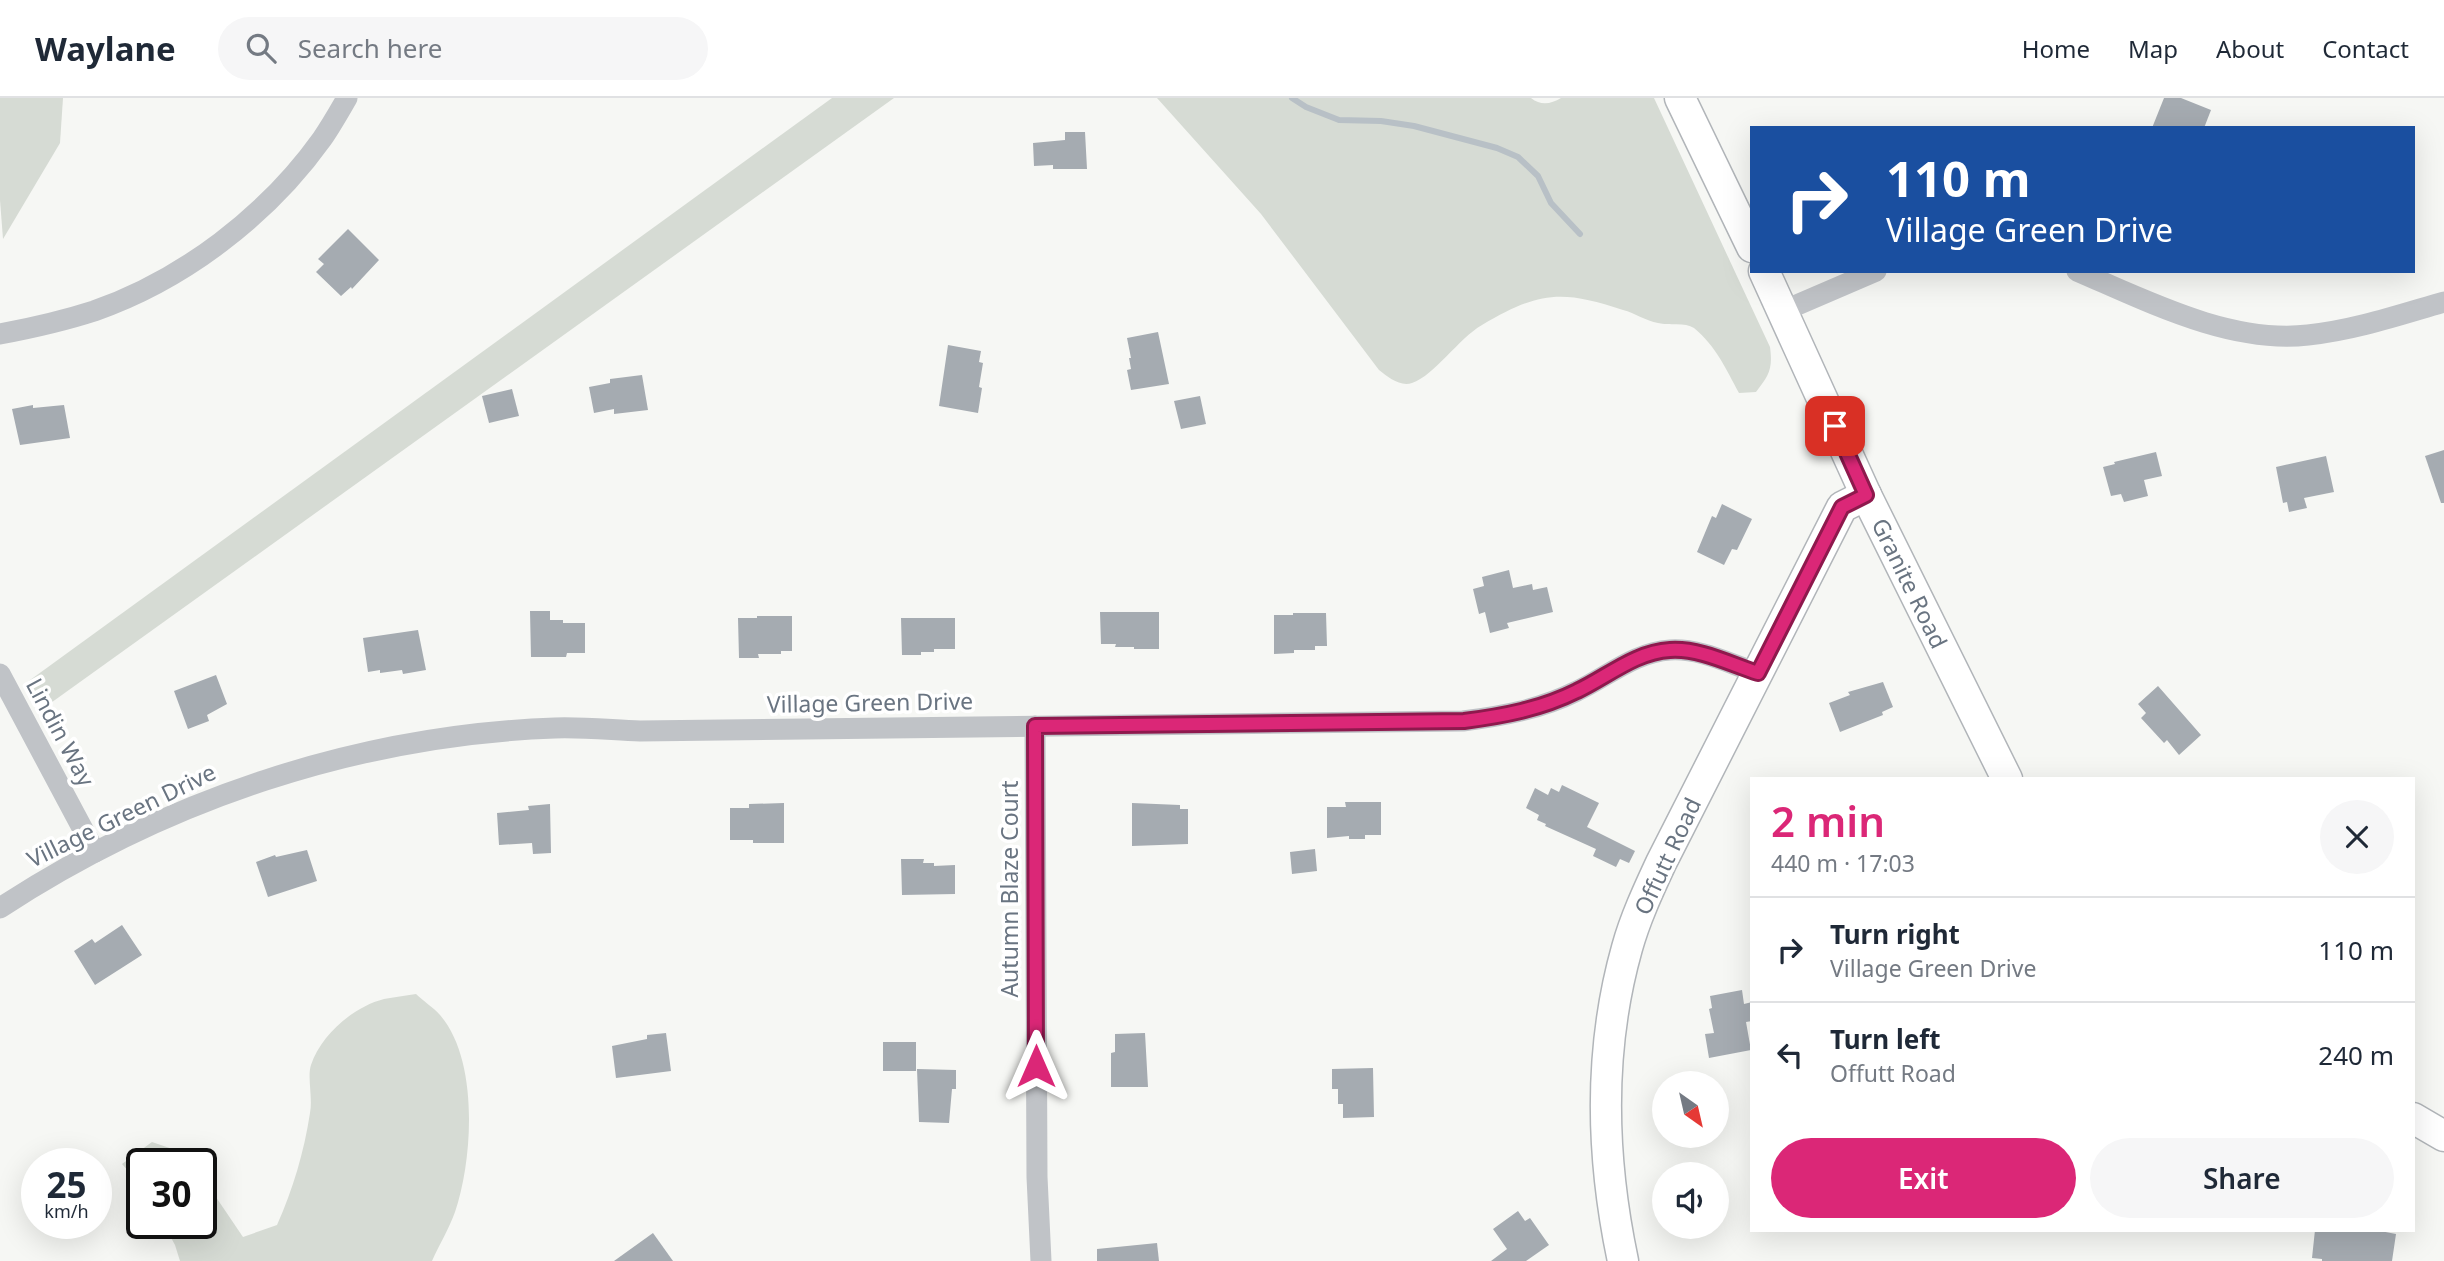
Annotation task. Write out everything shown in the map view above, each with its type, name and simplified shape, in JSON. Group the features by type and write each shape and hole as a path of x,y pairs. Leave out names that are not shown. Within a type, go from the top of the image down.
{"street":[{"path":"0,334 49,324 96,310 141,291 215,247 291,177 322,139 347,98"},
{"path":"1680,98 1750,243"},
{"name":"Granite Road","path":"1764,273 1866,495 2006,777"},
{"path":"1783,311 1871,273"},
{"path":"2082,273 2186,317 2265,335 2306,335 2358,327 2444,302"},
{"name":"Offutt Road","path":"1623,1261 1609,1186 1605,1109 1609,1041 1627,947 1647,894 1842,507 1866,495"},
{"name":"Village Green Drive","path":"0,908 36,884 95,852 221,794 359,754 462,736 557,728 640,731 1400,724 1464,721 1540,707 1577,692 1633,660 1671,650 1705,654 1758,673"},
{"name":"Lindin Way","path":"0,674 95,852"},
{"name":"Autumn Blaze Court","path":"1035,726 1037,1177 1041,1261"},
{"path":"2415,1119 2444,1136"}],"shaded area":[{"path":"0,98 63,98 60,143 3,239 0,200"},
{"path":"832,98 894,98 41,710 26,683"},
{"path":"1157,98 1531,98 1546,103 1561,98 1654,98 1770,347 1771,361 1767,376 1756,392 1739,393 1714,350 1694,328 1654,322 1627,311 1583,299 1550,297 1519,306 1482,325 1421,379 1408,384 1394,381 1379,370 1261,214"},
{"path":"416,994 440,1015 453,1034 467,1083 469,1110 466,1165 453,1218 432,1261 180,1261 172,1239 217,1239 217,1199 243,1237 277,1225 305,1142 311,1107 310,1070 316,1054 330,1033 350,1015 384,999"},
{"path":"152,1142 170,1148 144,1148"}],"building":[{"path":"2164,98 2181,98 2211,110 2205,126 2153,126"},
{"path":"1065,132 1085,132 1087,169 1034,166 1033,143 1065,140"},
{"path":"348,229 379,260 352,289 351,287 341,296 316,272 324,264 318,259"},
{"path":"1158,332 1169,384 1131,390 1127,370 1131,369 1131,358 1127,338"},
{"path":"948,345 981,351 979,362 983,363 979,387 982,388 978,413 939,406"},
{"path":"642,375 648,410 614,414 614,409 594,413 589,387 610,383 610,379"},
{"path":"512,389 519,416 489,423 482,396"},
{"path":"1200,396 1206,424 1181,429 1174,401"},
{"path":"33,405 33,408 64,405 70,438 20,445 12,409"},
{"path":"2444,450 2444,503 2441,503 2425,456"},
{"path":"2156,452 2162,476 2144,480 2148,496 2124,502 2121,494 2111,496 2103,467"},
{"path":"2326,456 2334,492 2304,498 2307,508 2289,512 2287,502 2283,503 2276,467"},
{"path":"1722,504 1752,519 1737,550 1732,549 1724,565 1697,552 1712,516 1716,518"},
{"path":"1509,570 1513,588 1532,584 1533,590 1547,587 1553,612 1507,623 1509,628 1490,633 1485,612 1479,614 1473,589 1484,586 1482,577"},
{"path":"530,611 550,611 550,620 563,620 563,623 585,623 585,653 567,653 566,657 531,657"},
{"path":"1100,612 1159,612 1159,649 1134,649 1115,647 1116,644 1101,644"},
{"path":"1326,613 1327,646 1315,646 1315,650 1274,654 1274,615"},
{"path":"792,616 792,651 758,654 759,658 739,658 738,618"},
{"path":"901,618 955,618 955,649 934,649 934,652 921,652 921,655 902,655"},
{"path":"418,630 426,670 403,674 402,670 368,672 363,638"},
{"path":"216,675 227,704 207,715 209,721 188,729 174,691"},
{"path":"1883,682 1893,707 1882,712 1883,715 1840,732 1829,703 1850,695 1848,692"},
{"path":"2158,686 2201,735 2179,755 2167,740 2164,743 2141,718 2146,713 2138,704"},
{"path":"1562,785 1599,803 1587,827 1635,851 1629,863 1620,859 1616,867 1593,856 1596,849 1545,826 1546,824 1537,820 1539,815 1526,808 1535,788 1548,795 1551,788 1559,792"},
{"path":"1345,802 1381,802 1381,835 1365,835 1365,839 1349,839 1349,836 1327,838 1327,807 1346,807"},
{"path":"784,803 784,843 730,840 730,808 749,808 749,804"},
{"path":"1132,803 1180,805 1180,809 1188,809 1188,844 1132,846"},
{"path":"550,804 551,853 533,854 532,843 499,845 497,813 529,810 528,806"},
{"path":"1315,849 1317,871 1292,874 1290,852"},
{"path":"307,850 317,881 268,897 256,862 275,855 276,857"},
{"path":"901,859 924,859 923,863 934,863 934,866 955,865 955,894 902,895"},
{"path":"122,925 142,955 95,985 74,951 92,939 95,943"},
{"path":"1742,990 1744,1004 1750,1002 1750,1021 1746,1022 1750,1050 1709,1058 1705,1034 1714,1033 1709,1009 1712,1008 1710,996"},
{"path":"666,1033 671,1071 616,1078 612,1046 647,1039 647,1035"},
{"path":"1145,1033 1148,1087 1111,1087 1111,1053 1115,1052 1115,1034"},
{"path":"883,1042 916,1042 916,1071 883,1071"},
{"path":"1373,1068 1374,1117 1343,1118 1343,1104 1338,1104 1338,1089 1332,1089 1332,1069"},
{"path":"917,1069 956,1070 956,1089 952,1089 949,1123 919,1122"},
{"path":"1518,1211 1525,1221 1530,1218 1549,1245 1526,1261 1491,1261 1507,1249 1493,1229"},
{"path":"2315,1232 2396,1234 2392,1261 2322,1261 2312,1258"},
{"path":"653,1233 673,1261 614,1261"},
{"path":"1157,1243 1159,1261 1097,1261 1097,1249"}],"waterway":[{"path":"1292,98 1306,107 1339,120 1381,121 1414,126 1497,148 1518,157 1538,176 1551,203 1580,234"}],"route":[{"path":"1036,1066 1035,726 1464,721 1540,707 1577,692 1633,660 1671,650 1705,654 1758,673 1842,507 1866,495 1835,426"}]}
